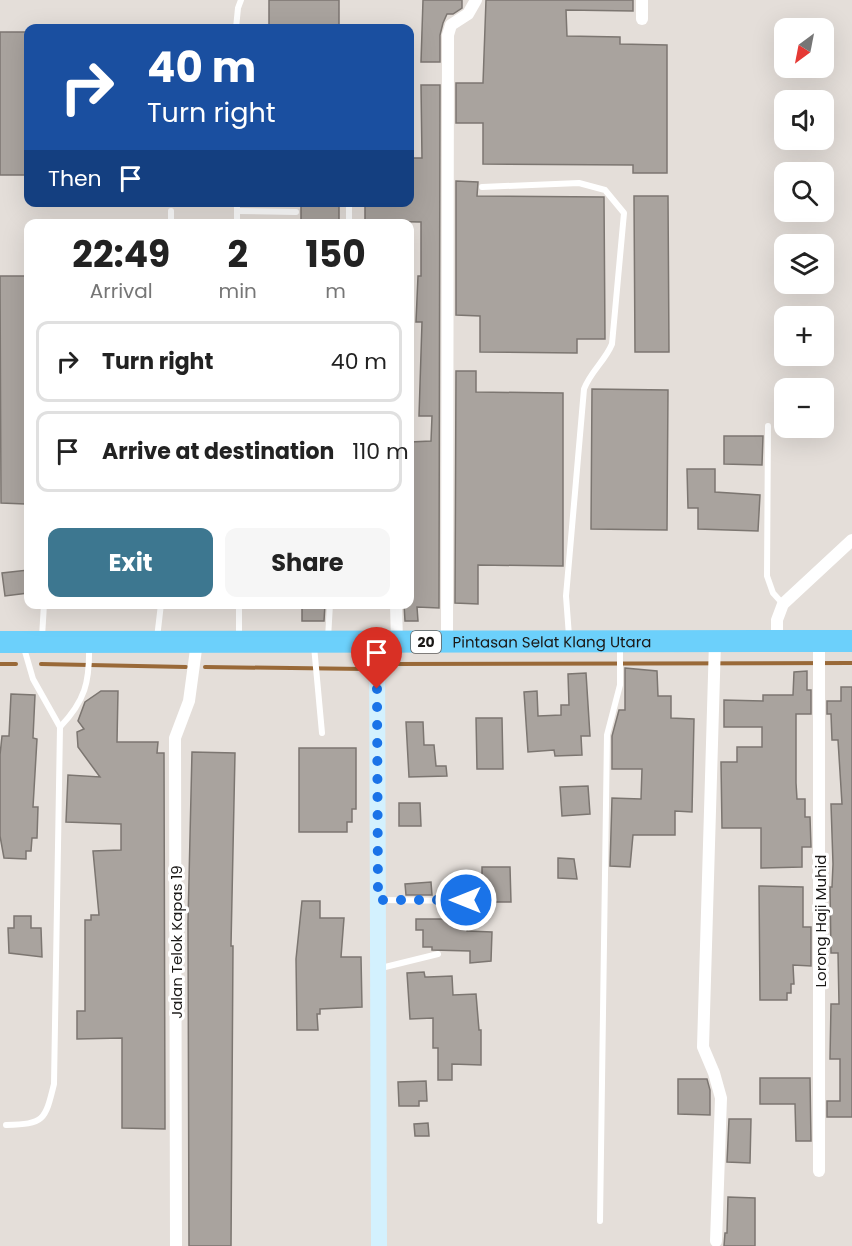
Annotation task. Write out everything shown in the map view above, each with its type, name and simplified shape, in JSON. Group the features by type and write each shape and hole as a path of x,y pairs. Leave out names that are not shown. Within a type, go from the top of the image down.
{"highway":[{"name":"Pintasan Selat Klang Utara","path":"21,641 90,650 157,642 239,642 318,647 387,642 569,642 620,647 715,648 777,643 820,646 852,641"}],"street":[{"path":"447,641 448,36 451,25 468,14 476,0"},
{"path":"642,0 642,19"},
{"path":"777,643 777,620 783,604 852,540"},
{"path":"379,1246 378,900 387,642 395,609"},
{"name":"Jalan Telok Kapas 19","path":"176,1246 175,738 189,701 197,642"},
{"name":"Lorong Haji Muhid","path":"819,1171 820,646"},
{"path":"715,648 703,1047 721,1098 716,1241"}],"lane":[{"path":"237,24 241,0"},
{"path":"482,187 579,183 604,190 624,213 612,344 607,356 590,374 584,388 566,596 569,642"},
{"path":"237,207 237,219"},
{"path":"171,211 171,219"},
{"path":"237,211 296,212"},
{"path":"768,426 767,576 773,593 783,604"},
{"path":"6,1125 34,1124 44,1116 54,1084 60,727 33,679 21,641 41,609"},
{"path":"157,642 160,609"},
{"path":"239,609 239,642"},
{"path":"322,734 316,672 318,647 329,609"},
{"path":"600,1221 608,735 616,704 620,647"},
{"path":"60,727 75,712 85,694 90,650"},
{"path":"378,900 466,900"},
{"path":"378,969 419,961 438,954"}],"building":[{"path":"269,0 339,0 339,24 269,24"},
{"path":"423,0 462,0 462,8 453,14 447,14 443,23 440,35 440,62 421,62"},
{"path":"486,0 633,0 633,11 566,10 567,36 620,37 620,44 667,45 667,173 633,173 633,165 483,164 483,123 456,123 456,83 483,83"},
{"path":"0,32 24,32 24,175 0,175"},
{"path":"421,85 440,85 439,608 417,607 418,621 405,621 404,609 414,609 414,442 431,441 432,416 419,416 422,322 416,322 418,276 421,276 421,222 414,222 414,219 365,219 365,207 414,207 414,158 422,158"},
{"path":"456,181 478,182 477,196 604,197 605,339 577,339 577,353 480,352 480,316 456,315"},
{"path":"634,196 668,196 669,352 635,352"},
{"path":"301,207 339,207 339,219 301,219"},
{"path":"0,276 24,276 24,504 1,503"},
{"path":"456,371 476,371 476,392 563,393 563,566 478,565 478,604 455,603"},
{"path":"592,389 668,390 667,530 591,529"},
{"path":"724,436 763,436 762,465 724,464"},
{"path":"687,469 715,469 715,492 760,495 758,531 698,529 698,508 688,508"},
{"path":"24,570 24,594 5,596 2,573"},
{"path":"302,609 325,609 324,621 302,621"},
{"path":"625,668 657,671 658,696 671,696 671,718 694,719 692,812 675,811 675,835 633,835 630,867 610,866 612,798 641,799 642,769 612,769 612,736 619,710 625,710"},
{"path":"807,671 807,690 811,690 811,714 796,714 796,783 797,799 805,799 805,817 810,817 811,847 802,847 802,867 761,868 761,828 722,828 721,762 737,762 737,747 762,747 762,727 724,727 724,700 763,701 763,695 793,695 794,672"},
{"path":"586,673 590,736 581,736 582,755 555,756 554,750 528,752 524,692 537,691 538,716 561,715 561,705 569,705 568,674"},
{"path":"841,687 852,687 852,1117 827,1117 827,1101 840,1101 840,1059 830,1059 831,1004 839,1004 838,953 831,953 830,887 832,887 833,864 831,804 842,804 838,740 832,740 831,714 827,714 827,701 841,701"},
{"path":"101,691 118,691 117,742 158,742 157,753 164,753 165,1129 122,1128 122,1038 77,1039 77,1011 85,1011 85,920 91,920 91,915 99,915 93,851 121,850 121,824 66,822 68,775 100,777 78,747 77,732 84,729 78,721 85,702"},
{"path":"11,694 35,695 33,738 37,739 33,807 38,807 37,838 32,838 31,851 26,851 26,859 4,858 0,836 0,755 2,736 9,736"},
{"path":"476,718 502,718 503,769 477,769"},
{"path":"406,722 423,722 424,745 434,745 436,766 446,766 447,776 409,777"},
{"path":"299,748 356,748 356,809 352,809 352,822 347,822 347,832 299,832"},
{"path":"192,752 235,753 231,946 233,946 231,1246 189,1246 188,922"},
{"path":"588,786 590,814 562,816 560,787"},
{"path":"399,803 420,803 421,826 399,826"},
{"path":"558,858 574,859 577,879 558,878"},
{"path":"482,867 510,867 511,902 482,902"},
{"path":"431,882 432,895 406,895 405,884"},
{"path":"759,886 803,887 803,927 811,927 811,966 793,965 794,984 791,984 791,993 787,993 787,1000 760,1000"},
{"path":"302,901 320,901 320,918 344,918 341,957 361,957 362,1007 320,1009 320,1014 317,1014 318,1030 297,1030 296,959"},
{"path":"14,916 31,916 31,928 41,928 42,957 9,953 8,928 14,928"},
{"path":"451,916 467,916 467,931 492,932 491,961 470,963 470,951 432,950 432,947 423,947 423,930 416,930 416,919 451,919"},
{"path":"424,972 425,977 452,976 453,995 476,994 479,1030 481,1030 481,1065 452,1064 452,1080 438,1080 438,1048 433,1048 433,1018 410,1019 407,973"},
{"path":"760,1078 810,1078 811,1141 796,1141 795,1104 760,1104"},
{"path":"678,1079 707,1079 710,1090 710,1115 678,1114"},
{"path":"426,1081 427,1101 419,1101 419,1106 399,1106 398,1082"},
{"path":"729,1119 751,1119 750,1163 727,1162"},
{"path":"428,1123 429,1136 415,1136 414,1124"},
{"path":"728,1197 755,1198 755,1246 724,1246 725,1233 727,1233"}],"waterway":[{"path":"391,664 852,663"},
{"path":"0,664 16,664"},
{"path":"41,664 186,667"},
{"path":"205,667 365,669"}],"route":[{"path":"377,689 378,900 466,900"}]}
